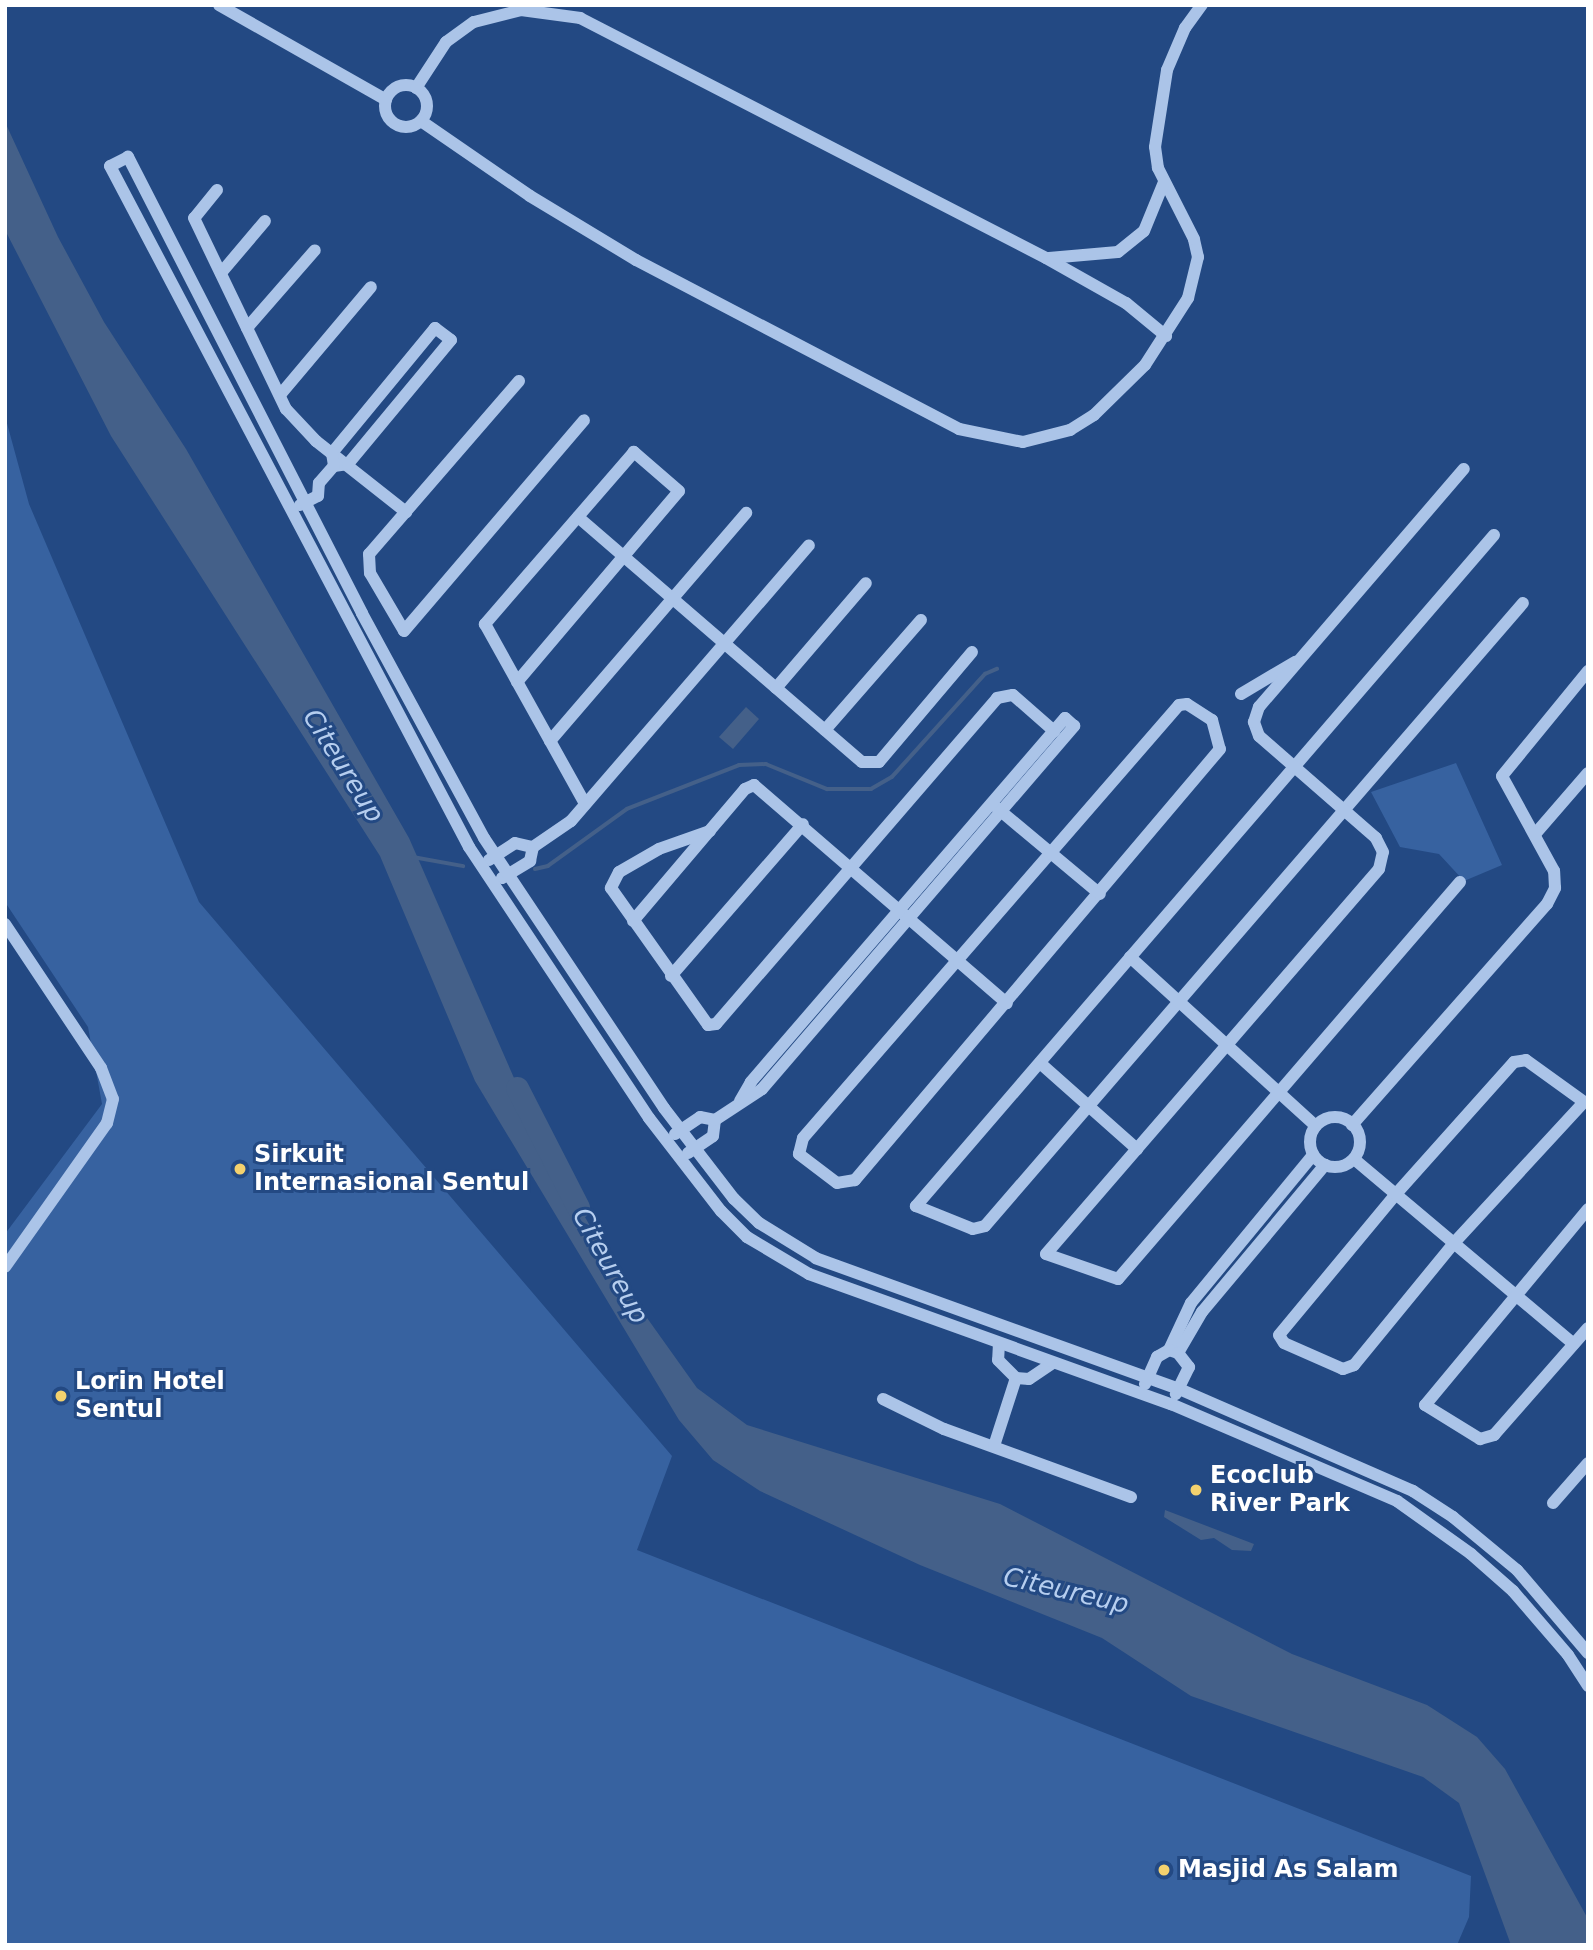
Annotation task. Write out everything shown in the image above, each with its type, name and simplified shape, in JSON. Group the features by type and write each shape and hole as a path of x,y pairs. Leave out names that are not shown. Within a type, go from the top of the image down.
{"street":[{"path":"219,5 386,100"},
{"path":"416,88 395,88 386,100 387,116 399,126 421,121 530,196 636,260 959,429 987,438 1023,442 1070,430 1131,382 1166,336 1188,298 1198,257 1194,239 1164,182 1156,158 1157,118 1175,48 1202,5"},
{"path":"416,88 446,42 474,22 521,10 566,13 613,31 1046,258 1126,303 1166,336"},
{"path":"416,88 427,107 421,121"},
{"path":"1588,1653 1517,1570 1423,1497 1360,1464 1179,1389 816,1258 759,1223 680,1130 496,856 296,484 128,156 110,166 481,866 666,1141 721,1211 777,1257 809,1274 1171,1404 1396,1501 1471,1554 1513,1591 1568,1655 1588,1686"},
{"path":"1046,258 1118,252 1144,231 1164,182"},
{"path":"217,190 194,218 279,396 299,426 406,512"},
{"path":"220,273 265,221"},
{"path":"247,328 315,250"},
{"path":"279,396 370,288"},
{"path":"290,510 318,496 319,483 334,466 348,464 451,340 435,328 332,453 334,466"},
{"path":"519,381 406,512 367,562 404,631 584,420"},
{"path":"517,682 679,491 634,452 485,624 517,682 550,741 586,804"},
{"path":"1461,882 1277,1090 1118,1279 1046,1254 1379,869 1383,852 1376,838 1294,770 1259,736 1254,722 1259,707 1464,469"},
{"path":"281,492 308,479 319,483"},
{"path":"550,741 746,513"},
{"path":"578,517 862,762 878,762 972,652"},
{"path":"1494,535 916,1206 973,1229 985,1226 1177,1000 1346,813 1523,603"},
{"path":"493,884 530,861 533,847 570,821 586,804 809,545"},
{"path":"776,688 866,583"},
{"path":"825,730 921,620"},
{"path":"1241,694 1307,654"},
{"path":"1352,1125 1547,904 1555,888 1554,871 1536,833 1502,776 1588,671"},
{"path":"710,831 659,849 612,881 611,888 701,1020 716,1024 997,698 1013,695 1054,731"},
{"path":"1187,704 1212,720 1220,749 1100,894 855,1180 837,1182 799,1154 803,1138 1051,853 1179,705 1187,704"},
{"path":"679,1159 713,1136 715,1120 762,1089 904,914 997,807 1074,726 1065,718 997,807"},
{"path":"1536,833 1588,773"},
{"path":"633,921 710,831 754,785 803,824 1007,1003"},
{"path":"997,807 1100,894"},
{"path":"671,976 803,824"},
{"path":"481,866 516,844 533,847"},
{"path":"5,924 101,1068 113,1099 107,1124 5,1267"},
{"path":"1130,957 1316,1126"},
{"path":"1526,1060 1586,1103 1454,1243 1354,1365 1343,1369 1284,1343 1279,1335 1396,1194 1514,1062 1526,1060"},
{"path":"1040,1063 1137,1149"},
{"path":"666,1141 701,1117 715,1120"},
{"path":"1330,1117 1345,1119 1352,1125 1360,1144 1354,1159 1341,1167 1325,1165 1314,1155 1310,1140 1316,1126 1330,1117"},
{"path":"1174,1352 1191,1303 1314,1155"},
{"path":"1354,1159 1574,1344"},
{"path":"1141,1393 1157,1357 1174,1352 1202,1312 1325,1165"},
{"path":"1588,1209 1425,1405 1480,1439 1494,1435 1588,1328"},
{"path":"1191,1303 1202,1312"},
{"path":"999,1343 998,1360 1016,1378 1029,1379 1053,1363"},
{"path":"1171,1404 1189,1367 1174,1352"},
{"path":"994,1446 1016,1378"},
{"path":"883,1399 994,1446 1130,1497"},
{"path":"1553,1503 1588,1463"}],"shaded area":[{"name":"Sirkuit Internasional Sentul","path":"5,416 29,504 199,902 672,1456 637,1550 1471,1876 1469,1917 1457,1945 5,1945 5,1234 102,1104 88,1027 5,902"},
{"path":"1456,763 1502,865 1464,881 1439,854 1400,847 1371,792"}],"water":[{"path":"5,122 58,237 104,322 186,449 409,838 542,1142 625,1287 697,1388 747,1425 1000,1504 1292,1654 1427,1705 1477,1737 1505,1769 1588,1919 1588,1945 1511,1945 1459,1803 1423,1777 1191,1696 1102,1638 920,1565 760,1491 713,1460 679,1420 475,1081 380,856 111,436 5,230"},
{"path":"746,707 759,719 733,749 719,737"},
{"path":"1165,1510 1254,1544 1251,1551 1232,1550 1214,1538 1201,1540 1164,1517"}],"waterway":[{"path":"535,869 548,866 627,809 739,765 766,764 827,789 871,789 892,777 985,674 997,669"},
{"path":"413,857 463,866"},
{"name":"Citeureup","path":"517,1088 578,1207"}],"place":[{"name":"Sirkuit Internasional Sentul","path":"240,1169"},
{"name":"Lorin Hotel Sentul","path":"61,1396"},
{"name":"Ecoclub River Park","path":"1196,1490"},
{"name":"Masjid As Salam","path":"1164,1870"}]}
